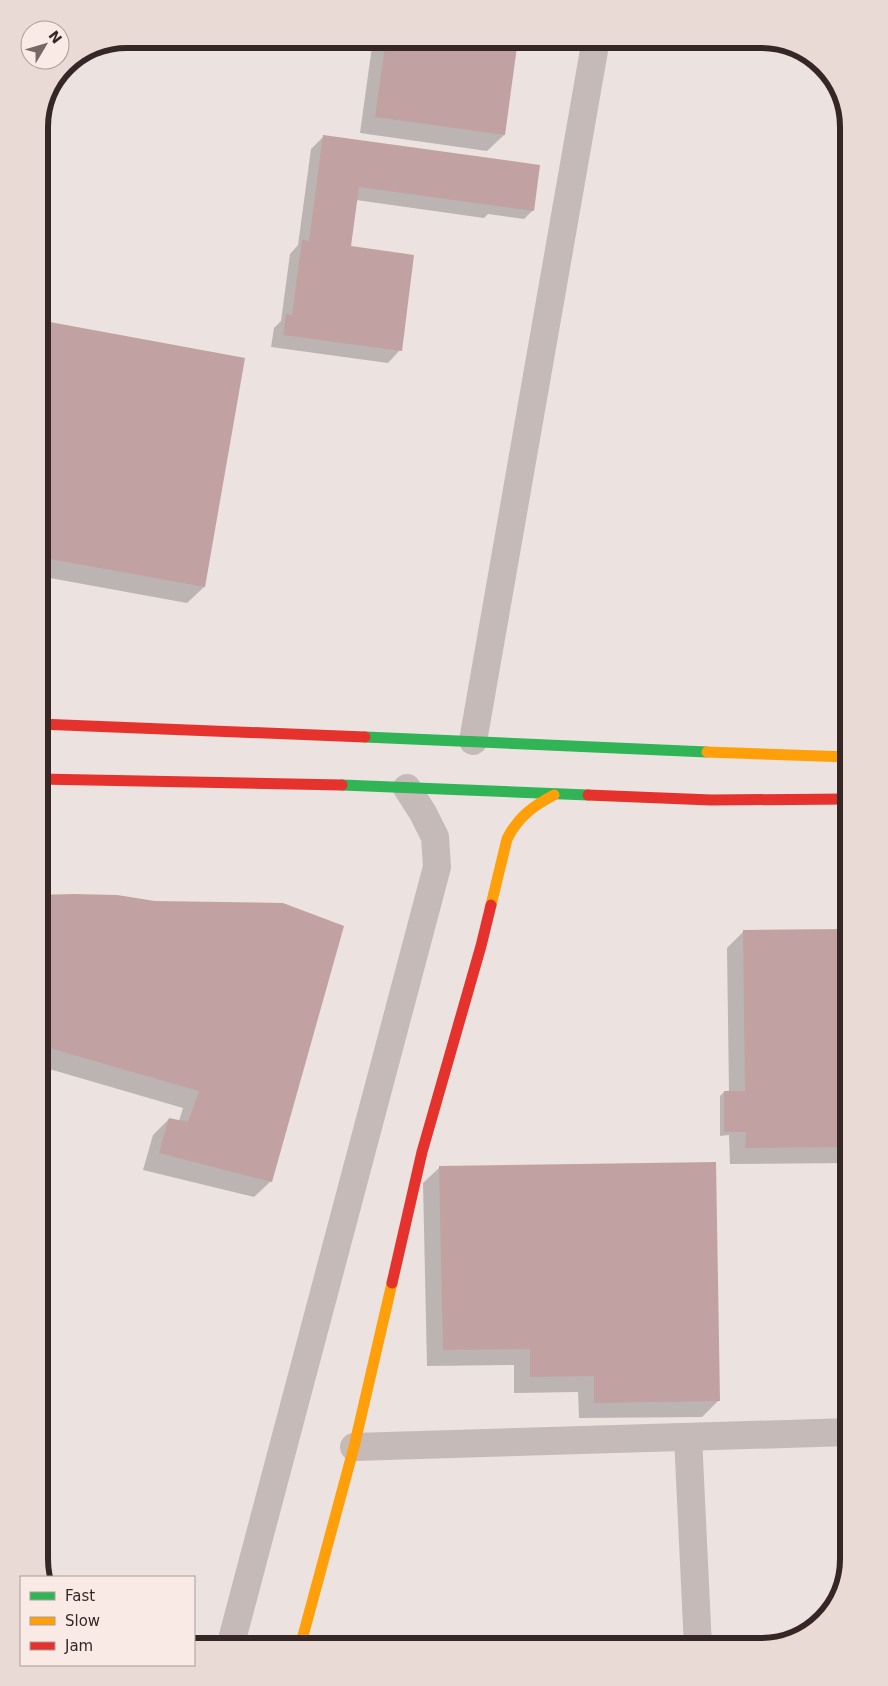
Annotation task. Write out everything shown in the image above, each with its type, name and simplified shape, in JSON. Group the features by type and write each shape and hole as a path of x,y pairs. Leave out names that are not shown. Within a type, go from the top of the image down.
{"street":[{"path":"473,741 594,48"},
{"path":"48,724 841,757"},
{"path":"48,780 407,788 711,800 841,799"},
{"path":"232,1638 437,867 435,837 424,813 407,788"},
{"path":"302,1638 354,1447 422,1152 481,946 508,839 515,823 532,806 554,795"},
{"path":"354,1447 841,1432"},
{"path":"688,1437 698,1638"}],"building":[{"path":"385,48 517,48 505,135 375,117"},
{"path":"323,135 540,165 534,211 359,187 351,246 414,255 402,351 283,335 286,314 292,315 302,240 309,241"},
{"path":"48,322 245,358 205,587 48,559"},
{"path":"48,895 117,895 155,901 283,903 344,926 272,1182 159,1153 169,1118 188,1122 199,1091 48,1048"},
{"path":"841,929 841,1147 745,1148 746,1132 724,1132 724,1091 745,1091 743,930"},
{"path":"716,1162 720,1401 594,1403 594,1376 530,1377 530,1349 443,1350 439,1166"}],"traffic: fast":[{"path":"365,737 707,752"},
{"path":"342,785 588,795"}],"traffic: slow":[{"path":"707,752 841,757"},
{"path":"491,905 507,839 511,831 521,818 539,803 554,795"},
{"path":"302,1638 354,1447 392,1283"}],"traffic: jam":[{"path":"48,724 365,737"},
{"path":"48,779 342,785"},
{"path":"588,795 711,800 841,799"},
{"path":"392,1283 422,1152 491,905"}]}
